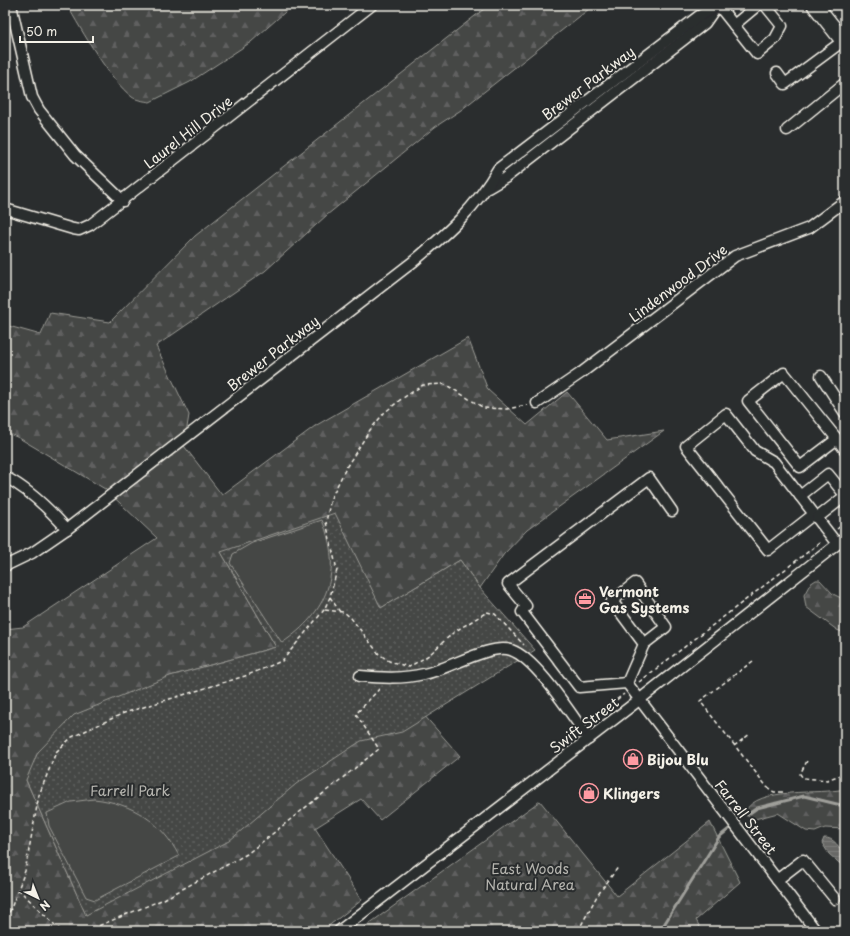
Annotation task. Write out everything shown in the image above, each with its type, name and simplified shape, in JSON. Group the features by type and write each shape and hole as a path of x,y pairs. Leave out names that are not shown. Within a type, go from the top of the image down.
{"highway":[{"path":"815,5 844,42"}],"street":[{"path":"11,5 35,103 75,155 123,201"},
{"name":"Laurel Hill Drive","path":"5,209 67,228 79,230 90,225 123,201 372,5"},
{"path":"734,25 758,5"},
{"path":"718,7 757,54 775,39 782,26 765,5"},
{"name":"Brewer Parkway","path":"5,566 32,553 94,510 414,261 456,225 487,189 498,169 699,16 718,7"},
{"path":"777,73 785,84 844,42"},
{"path":"787,130 845,83"},
{"name":"Lindenwood Drive","path":"537,403 582,373 735,256 809,228 845,201"},
{"path":"837,439 800,467 748,401 784,373 837,439 845,450"},
{"path":"821,376 845,414"},
{"path":"800,496 828,474 845,496 816,516 768,550 686,446 726,414 755,451 774,462 800,496 816,516 830,535 841,541"},
{"path":"5,477 49,509 67,529"},
{"path":"644,644 612,601 634,583 666,627 644,644 628,686 579,687 522,612 526,606 508,584 648,478 672,511"},
{"name":"Swift Street","path":"339,931 589,739 841,541"},
{"path":"360,676 389,678 424,674 497,648 511,650 535,667 589,739"},
{"name":"Farrell Street","path":"628,686 816,931"},
{"path":"777,880 803,860 835,899"}],"path":[{"path":"5,918 25,871 39,795 56,752 72,737 124,713 245,676 282,661 324,610 330,597 337,570 326,522 331,498 347,466 370,430 384,413 400,400 423,385 443,384 484,408 508,410 537,403"},
{"path":"586,722 628,686 845,523"},
{"path":"330,597 340,612"},
{"path":"753,661 700,701 767,787 774,792 786,792"},
{"path":"86,931 164,899 247,854 379,749 356,714 389,678"},
{"path":"734,746 750,734"},
{"path":"807,761 800,774 803,778 827,780 845,773"},
{"path":"578,931 597,896 619,866"},
{"path":"18,889 61,931"}],"green space":[{"path":"67,5 293,5 251,42 190,82 150,102 138,100 132,97 114,79 96,54"},
{"path":"489,5 594,5 461,110 435,127 327,215 265,271 156,346 189,415 184,446 222,495 315,426 468,338 488,390 527,425 567,392 607,440 664,431 527,530 504,554 480,588 460,560 381,608 221,552 276,647 170,676 26,780 86,915 400,688 460,756 380,820 361,799 315,828 362,900 322,931 5,931 5,629 23,627 157,538 105,489 19,438 5,432 5,325 41,335 50,313 110,322 195,236"},
{"name":"Farrell Park","path":"335,513 381,608 460,560 480,588 535,650 402,732 361,741 296,784 229,841 86,915 26,780 38,752 74,715 170,676 276,647 221,552"},
{"path":"322,520 328,539 331,557 331,574 327,589 311,618 298,631 282,643 230,563 233,554 252,543"},
{"path":"816,580 820,580 833,594 845,600 845,633 837,630 806,607 804,595 810,584"},
{"path":"845,789 845,829 825,828 815,832 806,831 778,813 751,820 745,812 752,804 762,798 775,795"},
{"path":"94,799 121,805 144,816 164,833 179,856 95,900 86,897 49,826 47,813 71,802"},
{"name":"East Woods Natural Area","path":"540,801 617,896 710,822 740,882 696,920 702,931 359,931"}],"shaded area":[{"path":"824,838 831,839 845,854 845,868 829,854 822,843"}],"waterway":[{"path":"747,815 757,808 804,796 845,806"},
{"path":"660,931 719,837 739,821"}],"place":[{"name":"Vermont Gas Systems","path":"585,599"},
{"name":"Bijou Blu","path":"633,759"},
{"name":"Klingers","path":"589,793"}]}
